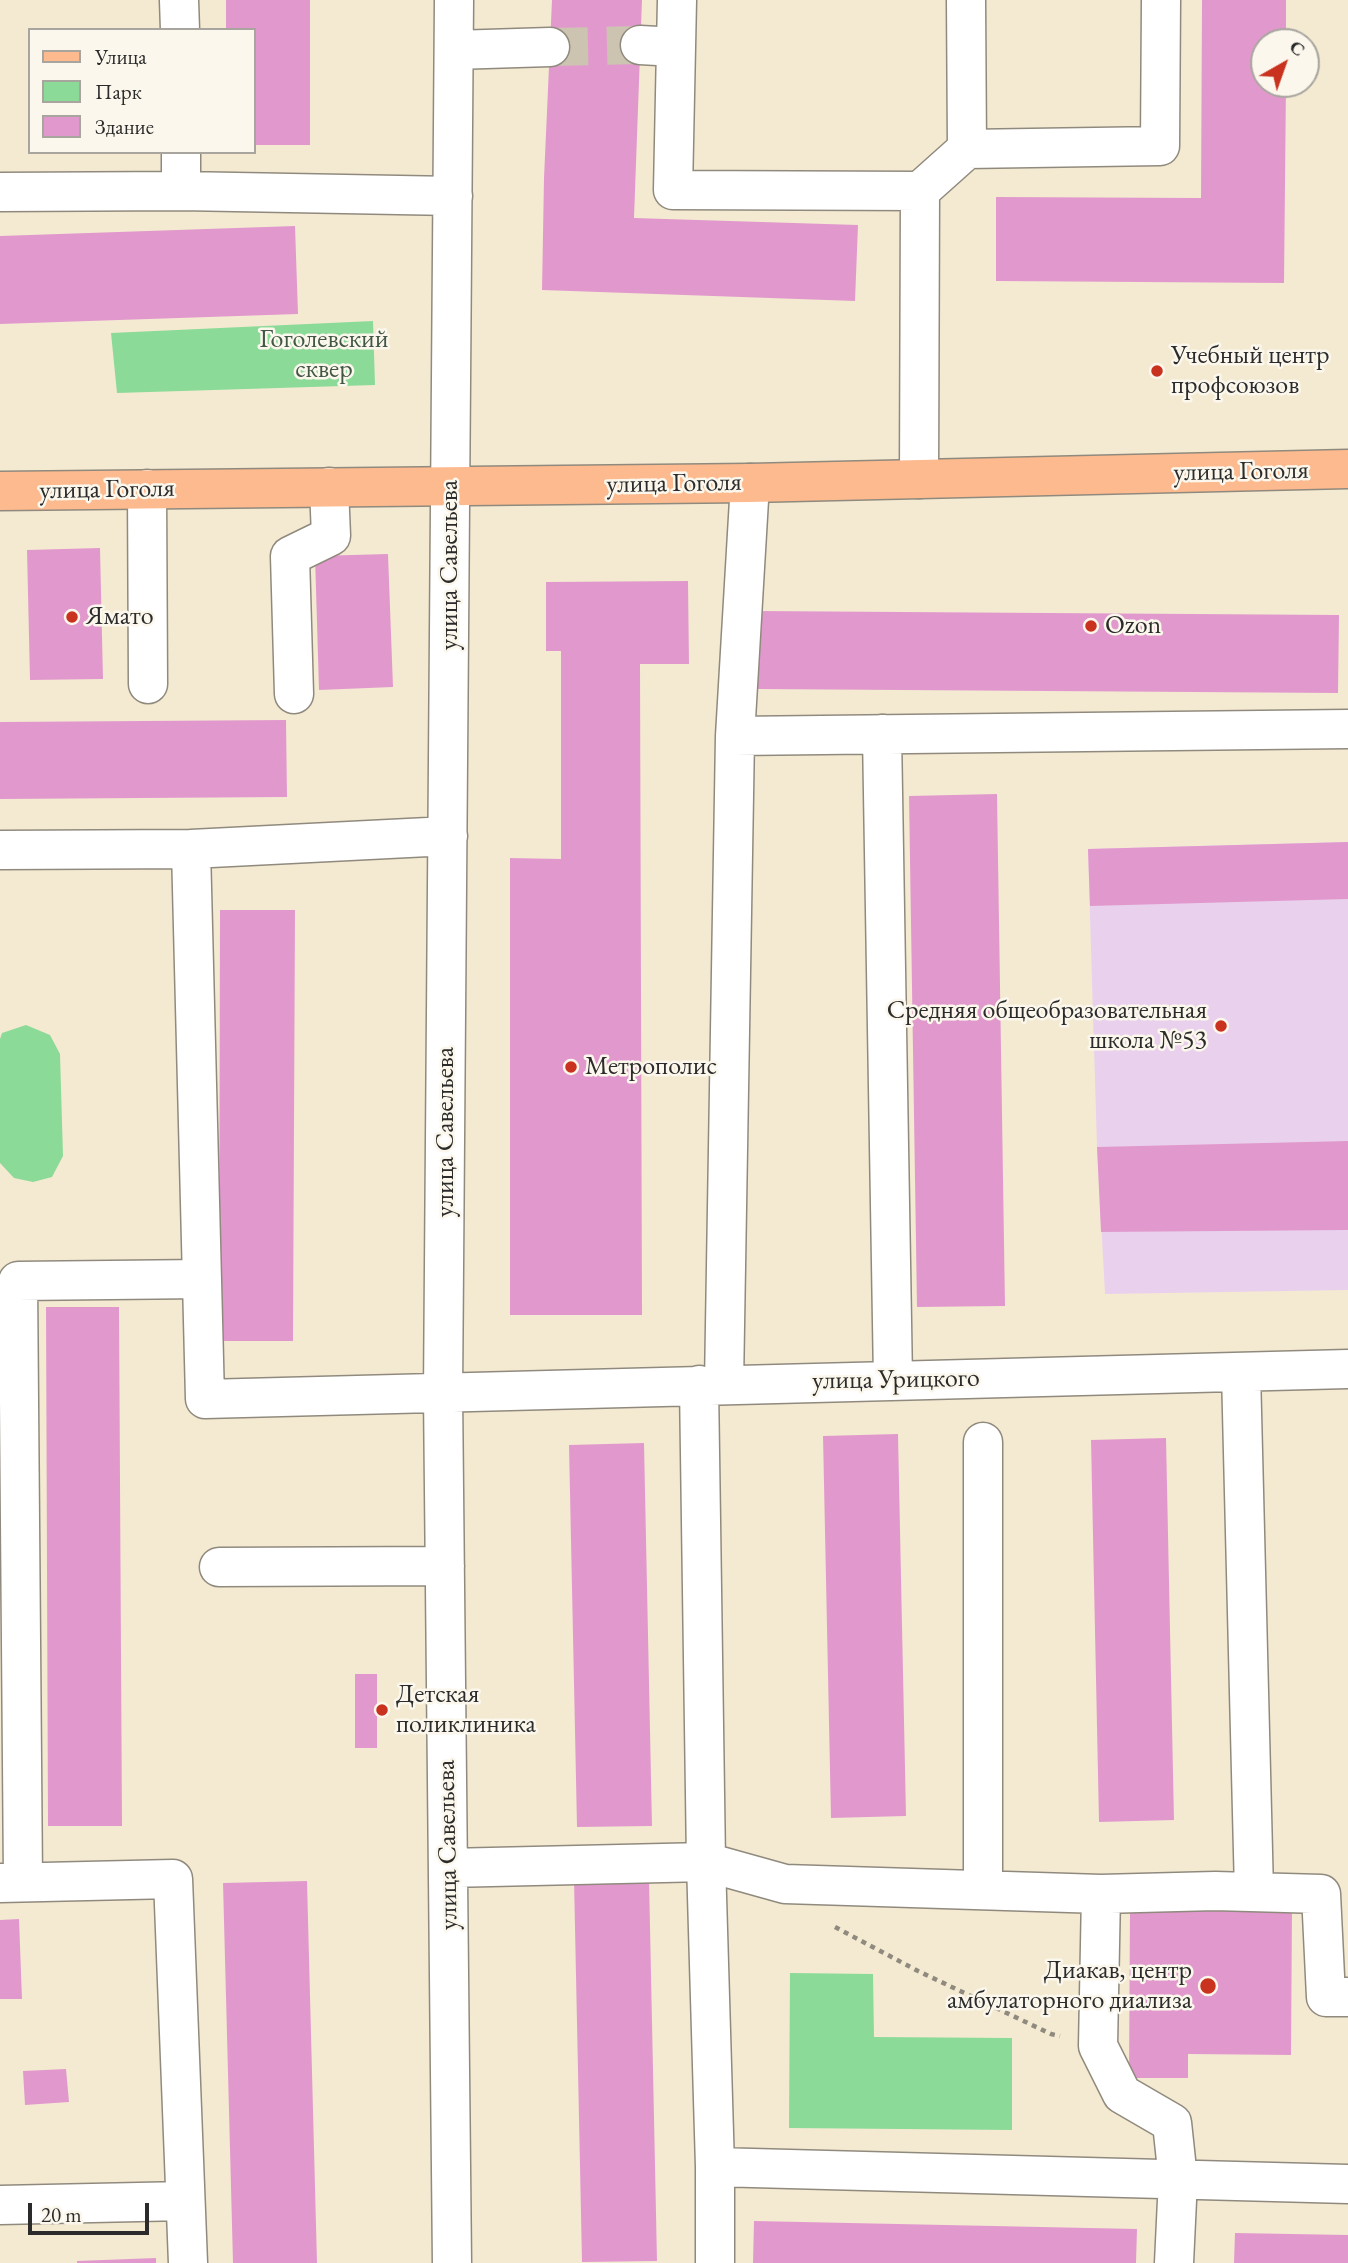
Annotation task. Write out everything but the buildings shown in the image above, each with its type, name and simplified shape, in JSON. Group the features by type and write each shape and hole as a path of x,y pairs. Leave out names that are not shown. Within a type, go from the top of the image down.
{"main road":[{"name":"улица Гоголя","path":"0,491 750,483 1348,469"}],"street":[{"path":"179,0 180,28"},
{"name":"улица Савельева","path":"452,2263 443,1393 454,0"},
{"path":"677,0 658,46 673,190 920,191 967,149 1160,146 1161,0"},
{"path":"966,0 967,149"},
{"path":"454,50 550,47"},
{"path":"181,154 181,191"},
{"path":"0,192 181,191 453,196"},
{"path":"919,479 920,191"},
{"path":"715,2263 715,2167 706,1862 712,1384 736,736 750,483"},
{"path":"294,694 290,556 331,536 329,487"},
{"path":"146,489 148,684"},
{"path":"736,736 1348,729"},
{"path":"882,734 893,1380"},
{"path":"0,850 191,849 448,836"},
{"path":"188,2263 173,1879 11,1882 19,1281 202,1279 191,849"},
{"name":"улица Урицкого","path":"202,1279 205,1399 1348,1369"},
{"path":"1241,1371 1254,1892"},
{"path":"983,1442 983,1890"},
{"path":"219,1567 445,1566"},
{"path":"448,1868 706,1862 785,1884 1101,1894 1321,1894 1326,1997 1348,1997"},
{"path":"1101,1894 1098,2046 1122,2094 1172,2123 1178,2179 1174,2263"},
{"path":"715,2167 1348,2184"},
{"path":"0,2205 186,2201"}],"path":[{"path":"831,1925 918,1971 1051,2034 1098,2046"}],"shaded area":[{"name":"Средняя общеобразовательная школа №53","path":"1348,842 1348,1290 1105,1294 1097,1147 1088,849"}],"green space":[{"name":"Гоголевский сквер","path":"373,321 375,385 117,393 111,333"},
{"path":"26,1025 50,1035 60,1054 63,1156 52,1177 33,1182 14,1178 0,1163 0,1039 2,1033"},
{"path":"790,1973 873,1974 874,2037 1012,2038 1012,2130 789,2128"}],"tunnel":[{"path":"550,47 640,45"}],"place":[{"name":"Учебный центр профсоюзов","path":"1157,371"},
{"name":"Ямато","path":"72,617"},
{"name":"Ozon","path":"1091,626"},
{"name":"Средняя общеобразовательная школа №53","path":"1221,1026"},
{"name":"Метрополис","path":"571,1067"},
{"name":"Детская поликлиника","path":"382,1710"},
{"name":"Диакав, центр амбулаторного диализа","path":"1208,1986"}]}
